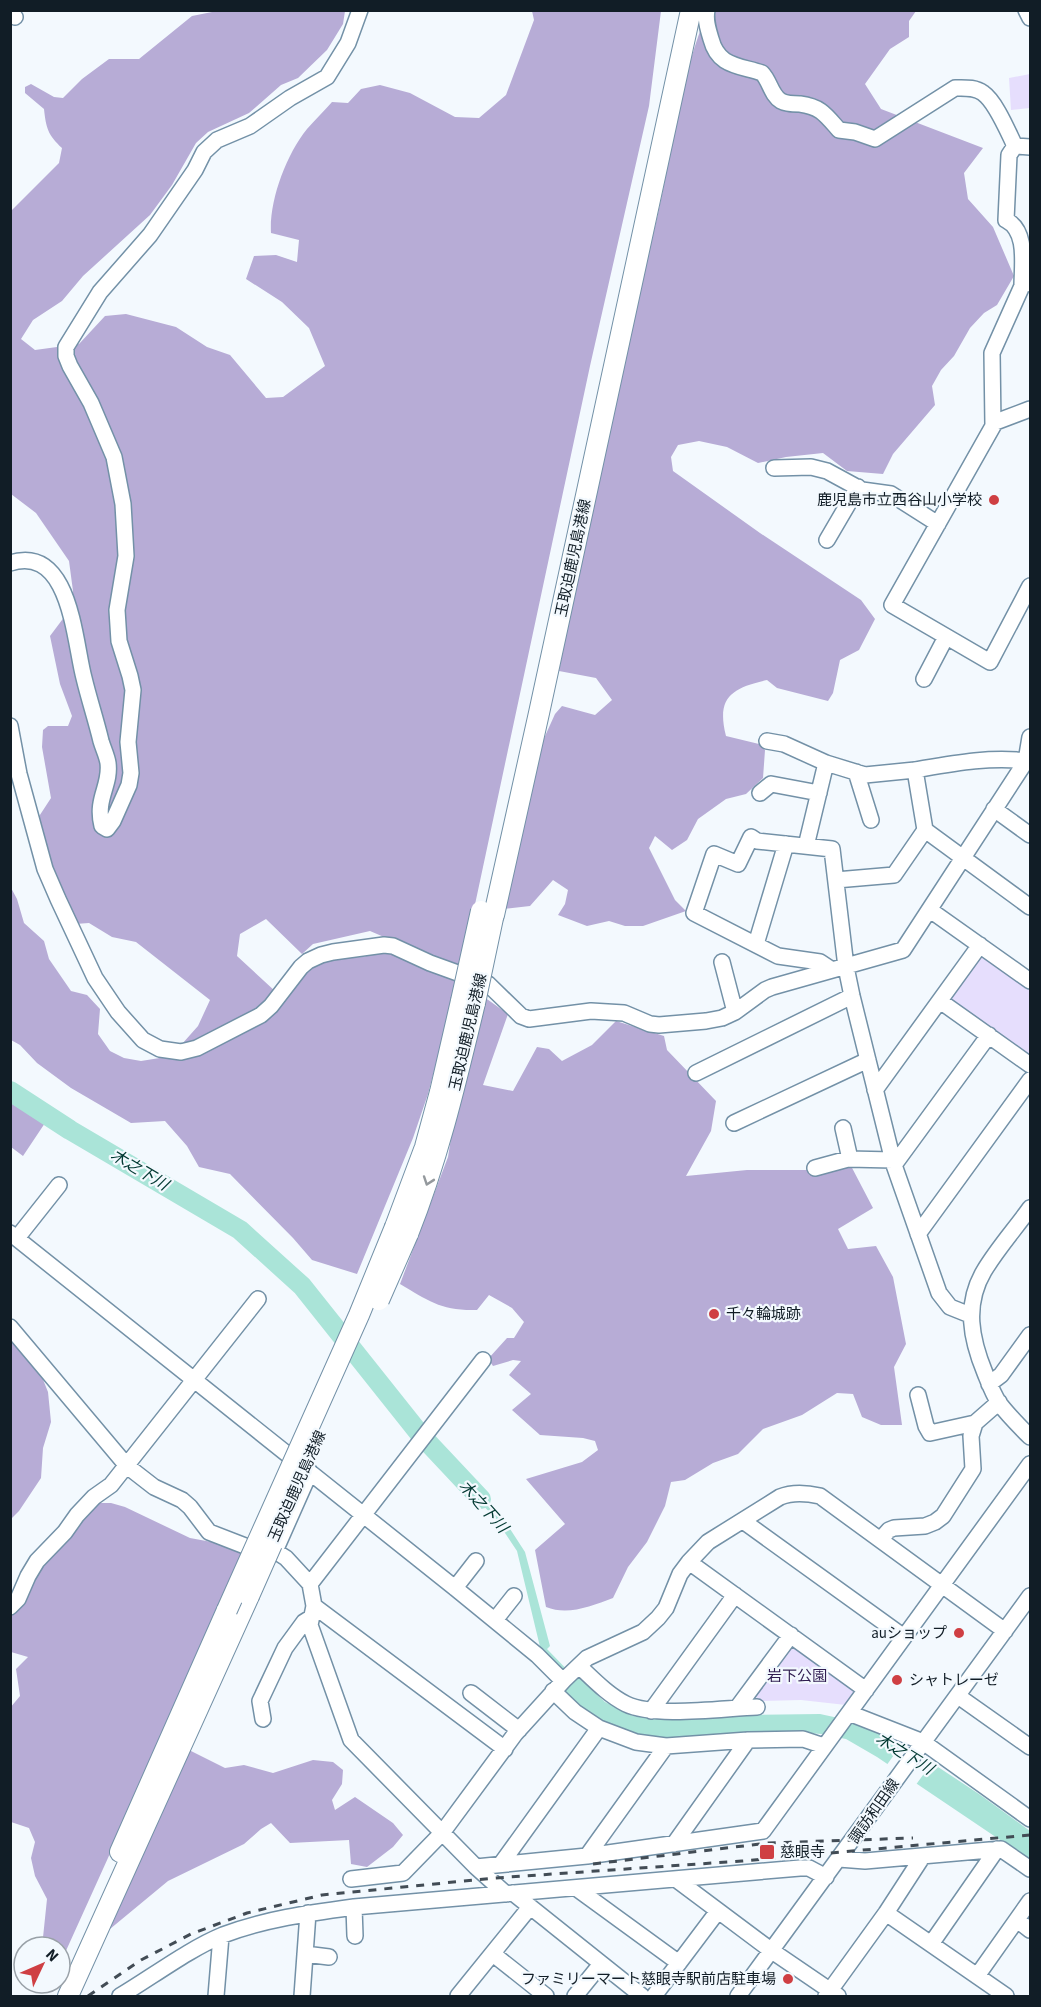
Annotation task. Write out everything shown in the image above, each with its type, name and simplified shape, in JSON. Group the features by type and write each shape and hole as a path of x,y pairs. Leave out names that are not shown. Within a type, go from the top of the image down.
{"main road":[{"name":"玉取迫鹿児島港線","path":"606,370 626,256 677,10"},
{"name":"玉取迫鹿児島港線","path":"68,1996 82,1952 219,1644 249,1596 402,1231 440,1092 468,1002 539,658 572,529 606,370 691,10"},
{"name":"玉取迫鹿児島港線","path":"219,1644 227,1610 355,1325 402,1231"},
{"name":"玉取迫鹿児島港線","path":"54,1996 82,1952"}],"street":[{"path":"10,563 32,561 44,565 53,574 62,590 70,612 83,676 108,764 106,784 99,803 102,826 107,829 113,821 129,784 131,773 128,742 133,690 119,641 117,610 126,556 123,504 114,457 91,403 70,366 66,356 66,347 100,292 150,235 195,170 204,152 217,140 250,126 290,98 327,77 348,43 360,10"},
{"path":"707,10 707,26 713,48 724,62 762,73 776,97 783,102 812,106 822,110 839,130 855,132 875,139 955,88 970,88 984,93 1015,146"},
{"path":"1026,10 1030,18"},
{"path":"1015,146 1030,147"},
{"path":"1015,146 1009,155 1006,220 1018,230 1026,284 992,353 993,426 892,605 990,662 1030,586"},
{"path":"993,423 1030,410"},
{"path":"774,468 812,467 827,471 862,490 891,495 938,524"},
{"path":"827,540 858,487"},
{"path":"924,679 946,637"},
{"path":"10,726 19,774 45,869 95,978 130,1028 143,1040 160,1049 181,1052 197,1048 251,1021 271,1006 301,967 321,955 384,945 393,946 430,963 488,984 521,1016 529,1019 540,1019 569,1012 614,1011 659,1025 722,1018 735,1012 765,990 903,950 994,809 1028,761 1030,737"},
{"path":"767,741 784,744 826,763 865,775 1014,759 1028,761"},
{"path":"806,846 826,763"},
{"path":"836,880 894,875 925,830 915,770"},
{"path":"856,772 871,820"},
{"path":"760,793 771,784 819,793"},
{"path":"994,809 1030,835"},
{"path":"925,830 1030,907"},
{"path":"839,969 820,962 778,956 694,913 714,854 738,864 751,837 757,841 832,849 836,880 839,969 852,996 893,1163 939,1293 950,1307 970,1315"},
{"path":"756,944 786,844"},
{"path":"930,910 1030,981"},
{"path":"875,1090 980,945"},
{"path":"722,962 735,1012"},
{"path":"696,1073 852,996"},
{"path":"940,1001 1030,1065"},
{"path":"893,1163 989,1035"},
{"path":"734,1123 868,1060"},
{"path":"918,1234 1030,1080"},
{"path":"843,1128 850,1159"},
{"path":"815,1168 850,1159 893,1163"},
{"path":"59,1185 14,1236 196,1379 537,1655 567,1677 599,1685 627,1705 651,1711 757,1707"},
{"path":"1030,1208 984,1271 975,1291 970,1315 977,1354 989,1384 1012,1419 1030,1437"},
{"path":"10,1607 18,1599 37,1561 94,1497 111,1485 258,1299"},
{"path":"10,1327 127,1466 154,1487 182,1500 209,1532 245,1546 275,1551 286,1558 310,1584 313,1612 310,1625 351,1740 356,1748 476,1867 642,1996"},
{"path":"989,1384 1001,1375 1030,1335"},
{"path":"310,1584 483,1360"},
{"path":"918,1395 930,1433 975,1423 999,1402"},
{"path":"881,1539 894,1528 925,1526 936,1522 943,1516 973,1469 971,1436 975,1423"},
{"path":"476,1867 587,1856 763,1831 1030,1464"},
{"path":"275,1551 310,1472"},
{"path":"351,1880 403,1873 442,1833 519,1730 567,1677 587,1658 643,1632 666,1608 680,1574 708,1542 786,1494 820,1496 1005,1630"},
{"path":"743,1521 904,1637"},
{"path":"454,1588 476,1561"},
{"path":"689,1562 866,1690"},
{"path":"651,1711 735,1595"},
{"path":"495,1620 514,1596"},
{"name":"諏訪和田線","path":"738,1996 1030,1596"},
{"path":"262,1719 260,1701 285,1648 313,1612"},
{"path":"313,1612 505,1749"},
{"path":"737,1707 791,1635"},
{"path":"567,1677 575,1712 599,1728 636,1742 666,1746 748,1740 803,1739 826,1744"},
{"path":"471,1693 519,1730"},
{"path":"958,1696 1028,1739"},
{"path":"847,1715 921,1745 1030,1819"},
{"path":"501,1864 599,1728"},
{"path":"674,1844 748,1740"},
{"path":"587,1856 666,1746"},
{"path":"931,1944 997,1849"},
{"path":"839,1859 865,1861 1001,1849 1030,1869"},
{"path":"677,1880 831,1995 923,1856"},
{"path":"128,1994 221,1936 251,1926 308,1913 800,1868 809,1868 826,1877"},
{"path":"576,1888 679,1963"},
{"path":"977,1976 1030,1901"},
{"path":"354,1907 355,1936"},
{"path":"467,1994 493,1954 530,1907"},
{"path":"654,1996 718,1911"},
{"path":"302,1996 308,1913"},
{"path":"886,1913 1006,1996"},
{"path":"1017,1920 1030,1930"},
{"path":"216,1996 221,1936"},
{"path":"305,1954 329,1957"},
{"path":"493,1954 546,1996"},
{"path":"575,1996 601,1964"}],"green space":[{"path":"1030,74 1030,108 1011,110 1009,78"},
{"path":"986,955 1030,987 1030,1058 953,1001 951,995 979,956"},
{"name":"岩下公園","path":"794,1645 854,1689 854,1694 846,1705 801,1700 759,1701 754,1694 790,1646"}],"shaded area":[{"path":"222,10 345,11 343,24 327,50 298,78 281,85 249,113 208,132 196,143 172,185 150,215 83,276 62,301 33,320 21,339 35,350 79,344 105,316 126,314 176,327 207,347 230,355 266,398 283,397 325,366 309,328 282,302 246,279 254,256 276,255 297,262 299,240 271,233 276,193 286,165 299,140 332,102 348,103 361,89 380,85 410,93 455,117 479,118 506,95 534,20 532,11 661,11 649,106 590,366 461,970 370,931 313,944 302,954 266,919 240,934 237,956 276,992 265,1005 203,1038 182,1044 198,1026 210,1000 136,942 112,937 89,923 75,924 69,916 36,821 51,798 42,747 43,730 48,726 68,726 72,716 60,684 50,636 71,608 73,591 69,561 36,513 11,494 10,212 59,163 62,148 48,131 44,109 25,93 25,87 31,84 54,97 63,98 82,79 109,59 139,59 192,16"},
{"path":"708,11 916,11 909,21 909,37 890,49 865,84 881,109 983,148 964,173 968,199 993,227 1014,276 997,305 984,313 970,328 954,356 941,370 932,386 935,405 893,454 883,474 847,471 823,453 758,463 727,447 699,441 678,445 671,457 673,471 760,533 861,600 875,619 859,650 840,660 833,693 828,701 777,688 767,680 736,691 725,703 723,723 726,736 759,744 765,750 763,778 746,794 726,799 698,819 687,840 672,850 655,836 649,848 675,900 686,911 643,926 625,926 609,921 587,926 558,915 565,904 568,890 553,880 530,906 503,909 541,745 555,714 562,706 595,715 612,700 596,678 559,671 684,87 690,61"},
{"path":"10,886 17,899 24,923 44,941 49,959 71,991 87,995 100,1009 98,1034 110,1051 124,1058 141,1061 166,1057 243,1029 309,965 336,958 363,957 389,949 458,980 428,1094 413,1138 357,1274 312,1260 230,1174 199,1167 187,1146 165,1121 131,1123 71,1088 11,1040"},
{"path":"484,997 508,1014 483,1085 513,1091 537,1047 549,1049 562,1061 592,1045 616,1021 664,1036 667,1050 716,1101 711,1131 686,1176 747,1170 814,1170 850,1164 873,1208 838,1229 848,1249 876,1246 893,1277 906,1344 894,1367 902,1425 881,1425 862,1417 853,1394 837,1393 802,1415 763,1429 738,1454 713,1463 685,1480 671,1482 665,1506 647,1542 628,1567 613,1598 571,1610 554,1610 546,1607 535,1550 565,1524 526,1479 582,1462 598,1450 595,1441 540,1435 512,1410 531,1394 509,1375 521,1361 513,1360 493,1366 488,1359 507,1338 514,1338 524,1322 512,1308 489,1295 477,1310 444,1307 400,1284 448,1157 455,1113"},
{"path":"11,1098 47,1120 23,1156 11,1147"},
{"path":"11,1338 38,1367 48,1392 51,1422 43,1448 41,1478 11,1519"},
{"path":"94,1503 111,1503 125,1507 190,1538 217,1543 246,1553 72,1937 72,1935 43,1935 47,1899 35,1876 31,1858 35,1842 29,1828 11,1822 10,1708 20,1696 16,1669 28,1657 11,1652 11,1613 39,1567"},
{"path":"189,1750 225,1768 244,1765 273,1773 313,1760 333,1762 343,1770 342,1784 332,1800 335,1810 355,1797 393,1823 403,1835 393,1847 367,1867 351,1864 349,1840 290,1843 271,1823 244,1844 168,1881 110,1929"}],"water":[{"path":"465,1480 505,1521 525,1552 550,1646 547,1649 576,1679 578,1677 605,1702 633,1716 671,1720 749,1715 820,1714 857,1722 897,1740 1030,1831 1030,1860 877,1757 846,1739 784,1731 660,1739 634,1734 590,1716 563,1691 541,1651 517,1551 495,1518 462,1483"}],"pier":[{"path":"904,1741 934,1760 915,1786 886,1766"}],"waterway":[{"name":"木之下川","path":"10,1091 70,1130 240,1230 302,1286 419,1433 481,1499"}],"railway":[{"path":"88,1996 141,1960 191,1934 247,1913 322,1895 495,1878 742,1861 1030,1835"},
{"path":"593,1864 768,1843 913,1838"}],"place":[{"name":"鹿児島市立西谷山小学校","path":"994,500"},
{"name":"千々輪城跡","path":"714,1314"},
{"name":"auショップ","path":"959,1633"},
{"name":"シャトレーゼ","path":"897,1680"},
{"name":"慈眼寺","path":"767,1852"},
{"name":"ファミリーマート慈眼寺駅前店駐車場","path":"788,1979"}]}
